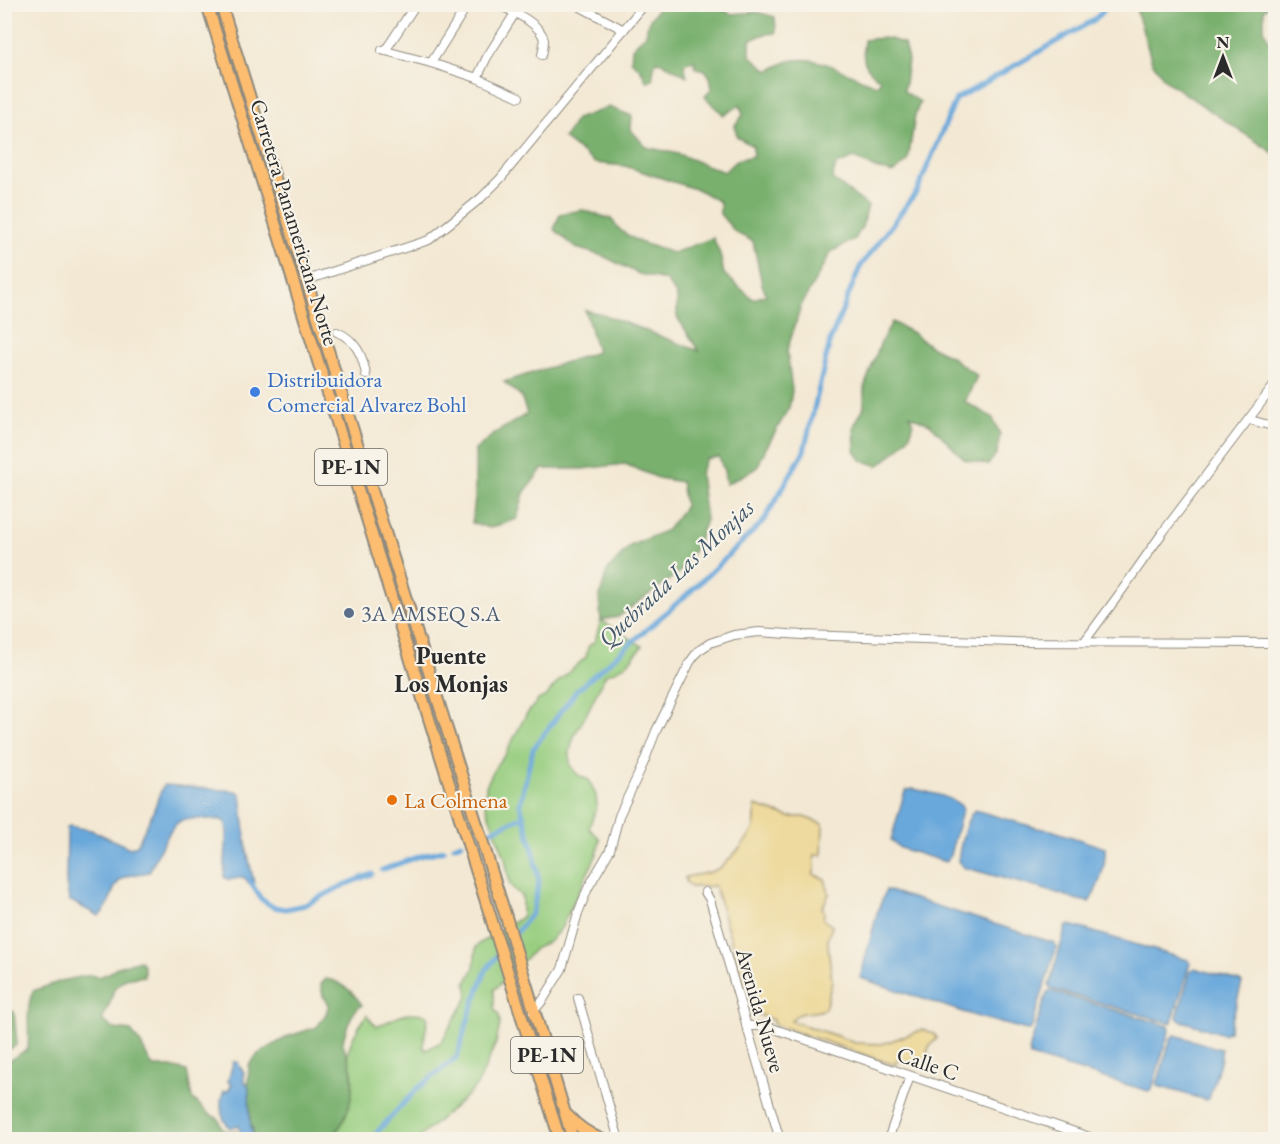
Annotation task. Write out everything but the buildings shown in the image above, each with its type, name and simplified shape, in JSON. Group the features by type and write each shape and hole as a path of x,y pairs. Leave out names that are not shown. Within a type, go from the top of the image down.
{"highway":[{"name":"Carretera Panamericana Norte","path":"207,4 560,1140"},
{"name":"Carretera Panamericana Norte","path":"221,4 507,920 573,1140"},
{"path":"300,300 312,296"},
{"path":"452,794 468,798"},
{"path":"564,1111 581,1129 603,1140"}],"street":[{"path":"416,4 384,51 477,78 519,97"},
{"path":"431,63 468,4"},
{"path":"497,4 532,23 544,40 542,55"},
{"path":"477,78 487,57 521,4"},
{"path":"575,4 624,30"},
{"path":"307,280 429,240 481,198 500,179 645,4"},
{"path":"337,332 344,334 356,346 366,375"},
{"path":"1084,642 1275,382"},
{"path":"1254,421 1275,427"},
{"path":"533,1012 562,969 578,913 588,888 610,850 619,816 656,731 687,668 703,647 724,637 752,632 1013,642 1275,643"},
{"name":"Avenida Nueve","path":"705,892 710,900 780,1140"},
{"path":"578,998 619,1140"},
{"name":"Calle C","path":"746,1026 766,1026 1082,1137 1098,1140"},
{"path":"888,1140 910,1076"}],"green space":[{"path":"1139,4 1275,5 1264,9 1264,30 1275,53 1275,154 1166,81 1152,62 1136,9"},
{"path":"660,5 714,5 731,14 757,12 775,17 776,33 765,34 750,40 750,55 768,71 789,61 813,60 878,85 880,79 870,71 865,62 864,40 884,38 904,44 908,60 904,91 920,102 915,115 908,161 893,173 854,158 836,165 832,179 868,206 862,227 855,239 831,252 801,306 787,351 792,391 789,408 757,468 726,484 719,457 706,459 700,474 706,520 696,547 680,572 618,617 601,620 599,599 607,571 630,546 667,530 685,506 681,482 658,478 625,464 581,469 542,469 524,493 517,519 490,528 472,523 475,499 475,450 495,433 527,414 521,396 504,382 597,352 585,310 602,314 699,351 677,317 677,296 666,280 639,274 603,256 576,248 554,229 560,214 583,210 611,219 621,231 639,242 673,253 713,238 720,254 724,274 753,299 766,295 753,241 736,233 720,214 720,202 701,191 625,166 595,163 564,138 576,119 609,107 632,116 631,130 646,147 678,154 724,172 737,160 753,156 753,146 737,137 735,125 743,115 740,105 724,115 705,97 712,88 710,77 705,70 694,66 695,61 685,63 687,76 657,61 652,80 647,81 640,69 631,61 632,48 646,34 648,22"},
{"path":"892,322 950,356 977,376 965,402 992,417 1000,434 997,453 988,465 964,459 930,424 909,415 913,423 912,430 900,448 878,466 861,460 855,451 854,426 864,407 864,388 873,363"},
{"path":"601,620 642,646 622,667 606,674 574,736 570,751 570,765 578,775 589,780 596,795 597,806 589,828 600,839 597,854 561,928 550,941 536,948 494,990 494,1008 499,1015 500,1024 496,1043 478,1084 469,1094 418,1139 330,1140 345,1117 351,1098 353,1079 348,1052 353,1037 367,1015 377,1026 401,1015 414,1013 428,1016 423,1047 426,1050 441,1042 468,997 466,983 474,968 476,947 522,917 522,897 510,885 505,858 485,804 486,786 526,715 538,700 546,696 586,657 588,647 595,641"},
{"path":"139,960 143,965 144,976 125,979 114,989 102,1020 114,1029 131,1031 153,1067 171,1067 187,1071 192,1098 209,1114 219,1119 222,1129 236,1131 236,1139 149,1140 142,1137 134,1140 5,1139 5,1063 28,1049 28,1012 33,991 61,981 90,975 99,977 115,968"},
{"path":"326,979 347,988 362,1005 351,1017 343,1042 352,1078 351,1097 345,1116 330,1139 318,1139 319,1135 311,1139 253,1139 250,1122 249,1065 258,1054 289,1036 317,1027 326,1014 329,1004 323,996 321,984"},
{"path":"5,1007 14,1012 17,1044 5,1053"}],"sand":[{"path":"755,806 789,817 804,817 823,824 822,855 815,855 813,874 825,879 829,894 822,908 825,912 824,920 832,926 828,945 832,982 825,1009 798,1015 791,1021 855,1043 882,1044 922,1030 933,1033 937,1038 929,1047 927,1052 930,1055 920,1067 897,1060 895,1065 773,1024 773,1020 752,1012 715,886 691,887 685,877 714,871 732,856 753,830"}],"water":[{"path":"165,785 236,791 241,794 247,851 254,883 249,883 243,877 229,880 224,877 227,829 225,822 187,819 177,823 173,828 149,872 120,880 107,907 99,916 69,900 66,883 67,828 69,826 91,830 130,848 137,845"},
{"path":"914,789 948,798 963,808 946,862 900,848 891,840 904,794 907,790"},
{"path":"975,810 1051,830 1105,848 1101,876 1089,902 963,867 958,861 962,841 968,820"},
{"path":"886,890 1055,943 1056,948 1031,1029 1027,1030 975,1016 860,978 877,913"},
{"path":"1070,925 1188,960 1190,963 1172,1022 1051,989 1049,986 1066,927"},
{"path":"1194,968 1242,983 1229,1031 1224,1034 1179,1020 1177,1017 1190,971"},
{"path":"1047,992 1169,1026 1152,1089 1148,1091 1030,1056 1029,1050"},
{"path":"1175,1035 1221,1049 1221,1059 1209,1099 1158,1086 1171,1038"},
{"path":"233,1062 238,1062 244,1072 244,1082 248,1084 253,1139 241,1139 239,1125 230,1128 222,1115 221,1100 224,1091 228,1091 232,1084 228,1082"}],"waterway":[{"name":"Quebrada Las Monjas","path":"373,1140 378,1131 417,1089 457,1057 486,970 532,913 539,882 520,804 533,749 577,690 692,590 763,522 804,451 830,341 860,267 917,191 956,99 1094,20 1110,4"},
{"path":"484,834 524,816"},
{"path":"454,846 461,843"},
{"path":"382,870 444,850"},
{"path":"251,883 261,899 273,907 286,909 305,905 372,874"}],"place":[{"name":"Distribuidora Comercial Alvarez Bohl","path":"255,392"},
{"name":"3A AMSEQ S.A","path":"349,613"},
{"name":"La Colmena","path":"392,800"}],"district":[{"name":"Puente Los Monjas","path":"451,670"}]}
